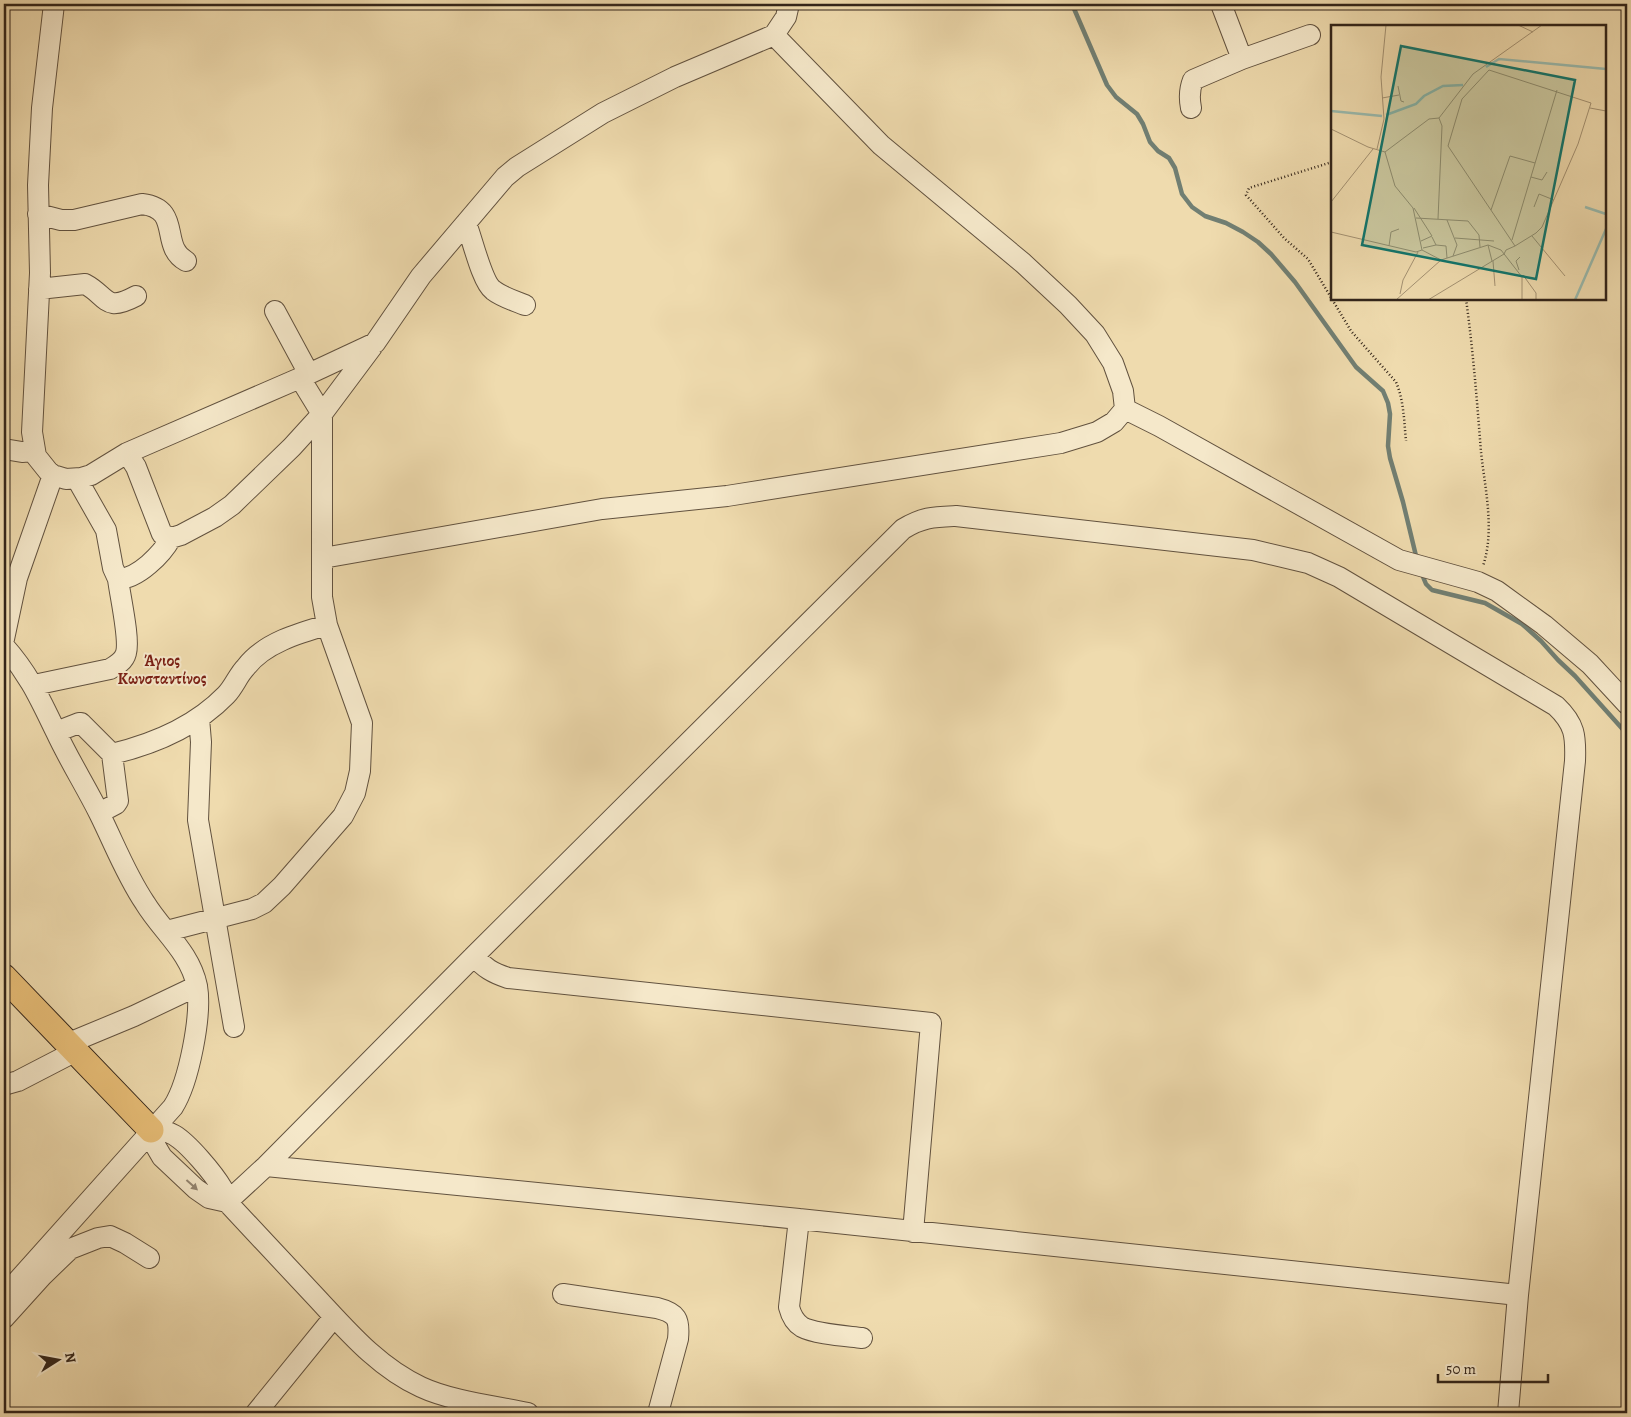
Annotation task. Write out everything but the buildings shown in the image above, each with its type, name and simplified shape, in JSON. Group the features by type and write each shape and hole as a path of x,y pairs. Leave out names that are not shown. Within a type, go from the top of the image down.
{"main road":[{"path":"4,977 151,1130"}],"street":[{"path":"54,4 42,108 38,214 39,289 33,423 34,451 44,466 53,475 66,479 77,479 92,475 127,453 305,376 375,343"},
{"path":"127,453 136,467 162,534 171,538 181,535 232,505 285,454 322,414 375,343 421,276 497,185 511,172 603,113 675,77 774,36 786,17 789,4"},
{"path":"1221,4 1242,59"},
{"path":"323,558 602,509 727,496 1061,443 1097,432 1114,422 1125,409 1123,391 1112,363 1095,334 1088,326 1023,263 881,145 774,36"},
{"path":"1191,108 1189,98 1193,80 1242,59 1310,36"},
{"path":"38,214 61,220 74,220 142,204 150,205 163,212 168,218 174,248 180,258 186,261"},
{"path":"466,223 481,270 488,284 493,290 525,305"},
{"path":"39,289 85,284 105,300 115,303 136,296"},
{"path":"167,931 252,909 264,903 282,886 343,816 355,793 360,771 362,723 327,625 322,597 322,414 275,311"},
{"path":"1125,409 1159,426 1384,552 1420,567 1478,582 1497,591 1590,664 1627,704"},
{"path":"4,449 22,452 34,451"},
{"path":"4,639 17,578 53,475"},
{"path":"34,685 110,669 118,665 126,654 126,637 118,579 113,568 106,530 77,479"},
{"path":"227,1202 266,1166 903,529 917,521 934,517 956,516 1253,550 1308,563 1366,592 1556,706 1566,716 1574,729 1575,761 1518,1295 1508,1413"},
{"path":"118,579 132,577 165,549 171,538"},
{"path":"112,754 152,743 199,718 227,695 254,657 275,644 303,632 327,625"},
{"path":"4,646 34,685 56,732 99,813 123,865 145,904 177,943 197,986 197,1021 194,1041 177,1100 173,1107 4,1296"},
{"path":"199,718 201,742 198,820 234,1027"},
{"path":"56,732 82,723 100,744 112,754 118,801 99,813"},
{"path":"474,956 483,967 508,978 931,1023 913,1232"},
{"path":"4,1085 39,1071 72,1047 197,986"},
{"path":"151,1130 155,1146 162,1157 196,1189 210,1198 227,1202 334,1317 381,1362 416,1385 446,1395 528,1413"},
{"path":"266,1166 799,1219 1518,1295"},
{"path":"799,1219 789,1307 792,1317 801,1326 810,1330 862,1338"},
{"path":"4,1318 42,1276 70,1249 98,1238 110,1236 149,1258"},
{"path":"563,1294 658,1308 668,1310 675,1316 679,1326 678,1338 658,1413"},
{"path":"256,1413 334,1317"}],"path":[{"path":"1331,162 1250,188 1246,195 1284,238 1308,260 1331,298"},
{"path":"1332,300 1351,331 1396,382 1404,410 1406,441"},
{"path":"1466,300 1488,524 1488,548 1478,582"}],"waterway":[{"path":"1072,4 1107,85 1116,97 1137,114 1150,142 1158,151 1169,158 1175,168 1182,194 1192,207 1205,216 1226,223 1243,232 1271,254 1295,282 1356,367 1383,391 1390,414 1388,446 1390,458 1417,560"},
{"path":"1421,572 1426,584 1432,590 1485,603 1522,624 1575,676 1627,734"}],"district":[{"name":"Άγιος Κωνσταντίνος","path":"162,669"}]}
